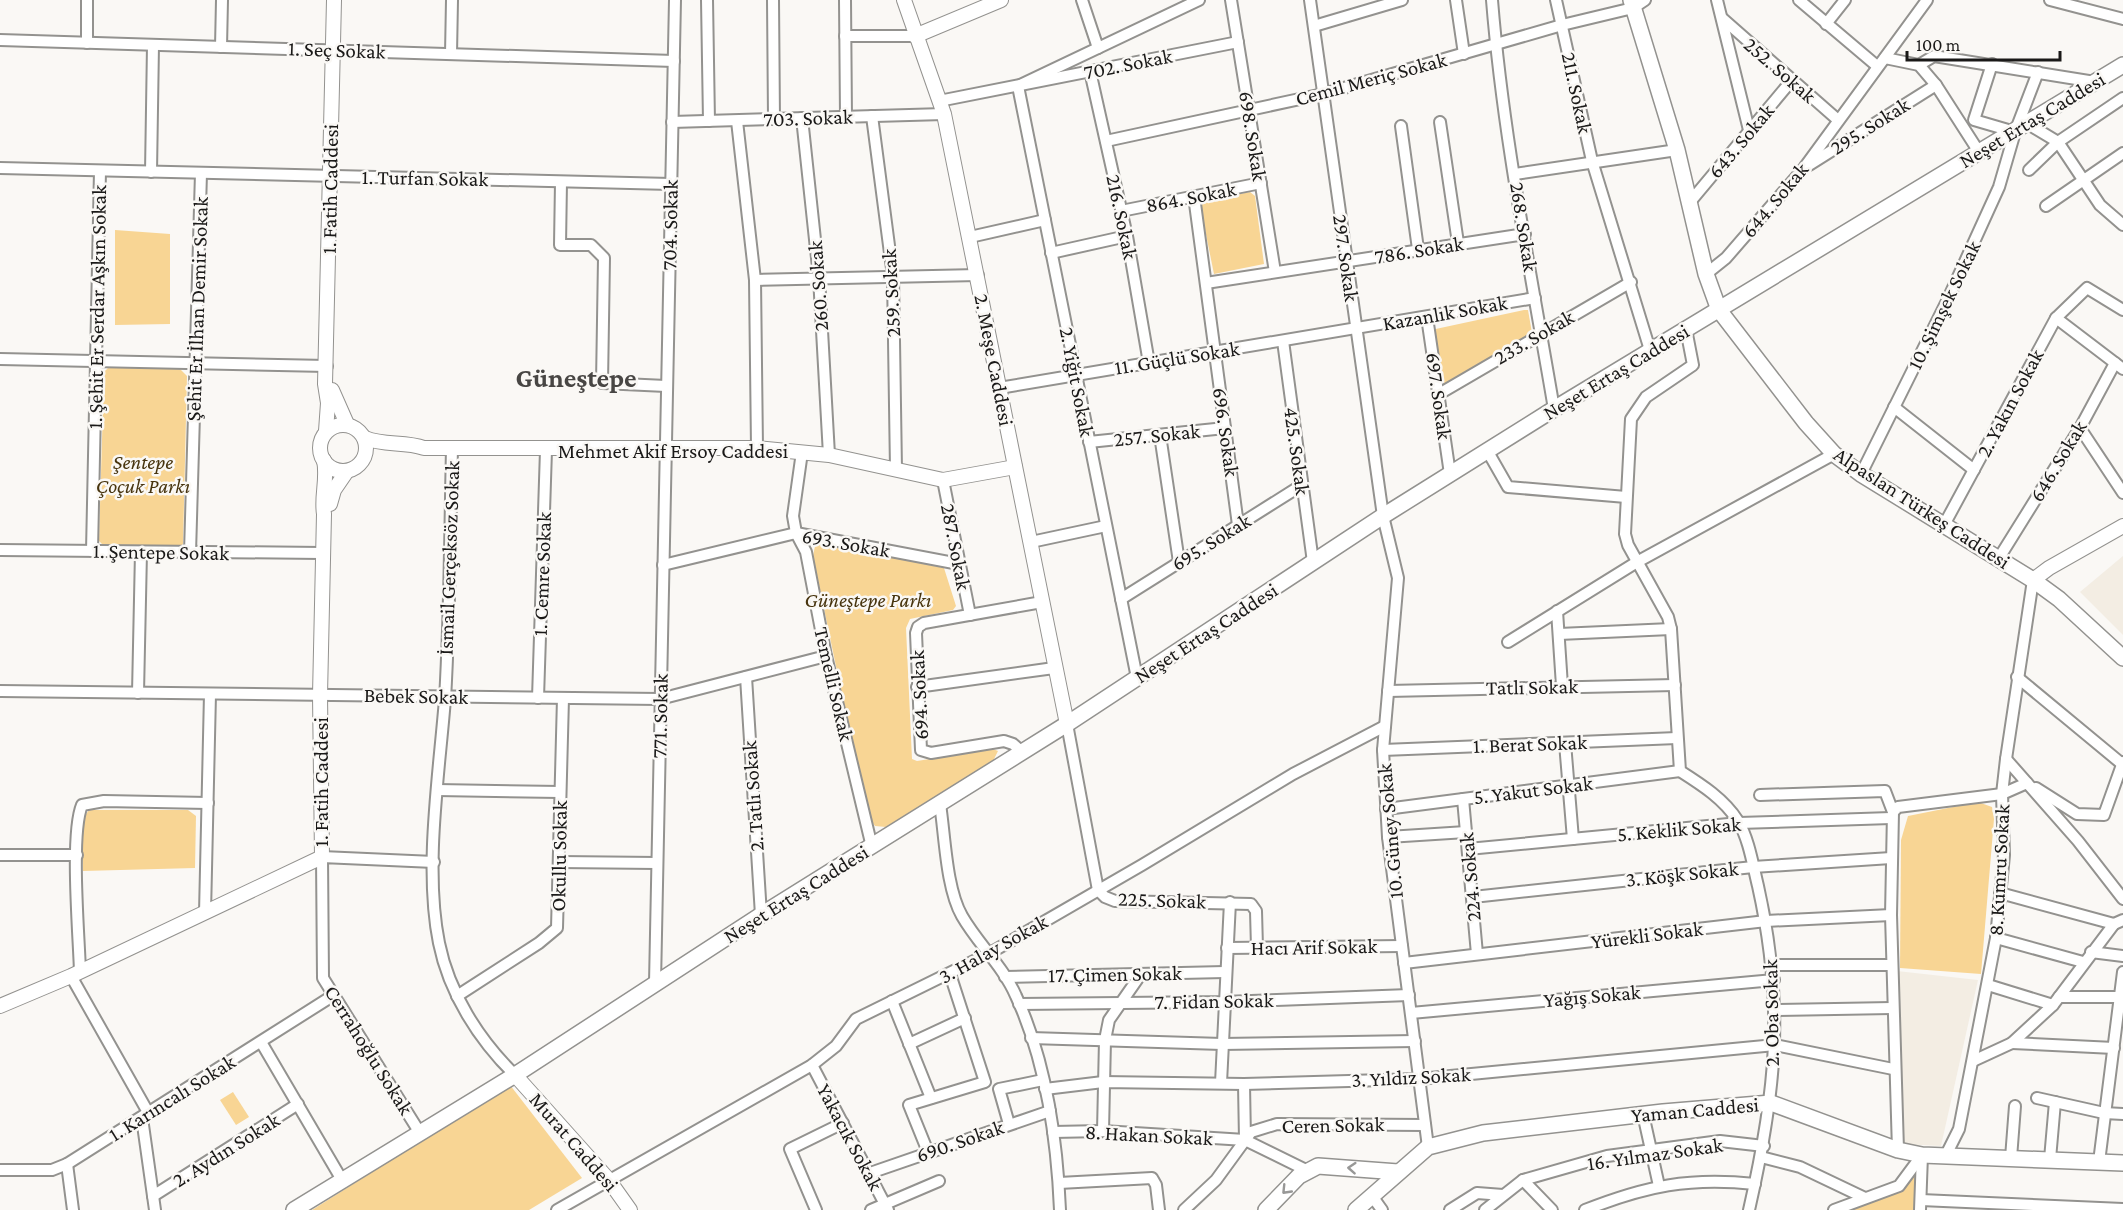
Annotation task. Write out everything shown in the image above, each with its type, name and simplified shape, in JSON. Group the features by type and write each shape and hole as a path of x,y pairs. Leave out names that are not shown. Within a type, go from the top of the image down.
{"main road":[{"name":"Alpaslan Türkeş Caddesi","path":"1637,3 1677,150 1706,274 1719,310 1779,390 1834,454 1861,474 2033,580 2059,599 2123,658"},
{"name":"Neşet Ertaş Caddesi","path":"294,1210 515,1075 761,915 1067,724 1450,474 1650,350 2022,128 2123,65"},
{"name":"Yaman Caddesi","path":"1356,1210 1428,1147 1483,1133 1643,1114 1771,1103 1898,1150 1922,1155 2123,1163"},
{"path":"1266,1210 1306,1170 1318,1166 1398,1172"}],"street":[{"path":"87,0 87,42"},
{"path":"221,47 222,0"},
{"name":"1. Fatih Caddesi","path":"326,431 329,415 327,372 334,0"},
{"path":"451,54 452,0"},
{"name":"704. Sokak","path":"664,450 675,0"},
{"path":"707,0 709,121"},
{"path":"773,0 774,119"},
{"path":"845,0 846,117"},
{"name":"2. Meşe Caddesi","path":"904,0 942,108 978,275 1054,668 1067,724"},
{"path":"1082,0 1098,48"},
{"name":"702. Sokak","path":"1018,86 1199,0"},
{"name":"698. Sokak","path":"1231,0 1275,272"},
{"name":"297. Sokak","path":"1310,0 1383,516"},
{"path":"1314,26 1402,0"},
{"path":"1456,0 1464,54"},
{"name":"268. Sokak","path":"1492,0 1495,45 1554,409"},
{"name":"211. Sokak","path":"1556,0 1592,161 1650,350"},
{"path":"1718,0 1749,130"},
{"path":"1799,0 1877,66"},
{"path":"1826,24 1845,0"},
{"name":"644. Sokak","path":"1706,274 1726,258 1804,168 1927,0"},
{"path":"2050,0 2123,19"},
{"path":"845,36 915,36 996,1"},
{"name":"Cemil Meriç Sokak","path":"1106,141 1249,112 1323,94 1637,3"},
{"name":"252. Sokak","path":"1723,19 1838,120"},
{"name":"1. Seç Sokak","path":"0,40 674,60"},
{"name":"702. Sokak","path":"942,108 1018,86 1238,42"},
{"path":"151,172 153,45"},
{"path":"1919,65 1934,56 2095,82"},
{"path":"1885,58 1919,65 1936,85 1979,152"},
{"path":"1992,64 1974,120 2022,128 2058,142 2100,205 2122,223"},
{"name":"216. Sokak","path":"1090,71 1127,236 1149,363"},
{"name":"10. Şimşek Sokak","path":"1861,474 1948,299 1999,187 2022,128 2038,72"},
{"name":"643. Sokak","path":"1690,202 1792,80"},
{"name":"295. Sokak","path":"1804,168 1936,85"},
{"name":"2. Yiğit Sokak","path":"1018,86 1137,678"},
{"path":"2029,170 2058,142 2123,98"},
{"name":"703. Sokak","path":"672,122 872,116 942,108"},
{"name":"259. Sokak","path":"872,116 893,276 896,470"},
{"name":"260. Sokak","path":"802,118 819,277 829,455"},
{"path":"737,121 755,280 757,448"},
{"path":"1440,122 1458,243"},
{"path":"1401,126 1418,249"},
{"path":"1515,174 1677,150"},
{"path":"2046,206 2123,153"},
{"name":"1. Turfan Sokak","path":"0,168 671,184"},
{"name":"1. Şehit Er Serdar Aşkın Sokak","path":"92,551 100,171"},
{"name":"Şehit Er İlhan Demir Sokak","path":"190,553 201,173"},
{"path":"561,182 560,245 591,245 604,258 602,383 666,386"},
{"name":"864. Sokak","path":"1121,211 1261,183"},
{"name":"696. Sokak","path":"1194,196 1238,525"},
{"path":"970,237 1045,220"},
{"name":"786. Sokak","path":"1206,283 1525,234"},
{"path":"1052,253 1127,236"},
{"path":"755,280 978,275"},
{"name":"233. Sokak","path":"1439,394 1541,332 1631,282"},
{"name":"2. Yakın Sokak","path":"1944,525 2056,318 2087,288 2123,310"},
{"name":"Kazanlık Sokak","path":"1355,329 1535,298"},
{"name":"697. Sokak","path":"1427,317 1450,474"},
{"path":"2056,318 2119,366"},
{"name":"11. Güçlü Sokak","path":"999,388 1355,329"},
{"path":"1686,329 1693,365 1646,397 1631,419 1625,534 1637,562 1668,617 1671,629 1680,771 1716,796 1739,823"},
{"name":"425. Sokak","path":"1283,341 1313,562"},
{"path":"0,359 196,362 327,372 347,424"},
{"name":"646. Sokak","path":"1999,558 2119,366"},
{"path":"1894,407 1974,470"},
{"path":"347,471 334,469 324,460 320,446 326,431 340,424 347,424 361,432 365,438 366,453 363,460"},
{"name":"257. Sokak","path":"1089,442 1225,428"},
{"path":"2080,428 2123,493"},
{"path":"1160,435 1179,562"},
{"name":"Mehmet Akif Ersoy Caddesi","path":"365,438 385,444 452,449 757,448 829,455 943,480 1015,467"},
{"path":"324,514 334,490 347,471 363,460 385,451 424,448"},
{"name":"İsmail Gerçeksöz Sokak","path":"452,449 445,697 434,862 439,944 457,996 492,1053 515,1075"},
{"name":"1. Cemre Sokak","path":"538,698 546,450"},
{"name":"771. Sokak","path":"655,983 664,450"},
{"name":"Temelli Sokak","path":"802,452 793,516 796,533 806,552 826,656 872,847"},
{"path":"1488,452 1508,487 1626,497"},
{"path":"1508,642 1637,562 1834,454"},
{"name":"1. Fatih Caddesi","path":"16,1001 322,857 320,695 324,514 322,502 326,478 324,460"},
{"name":"287. Sokak","path":"943,480 970,615"},
{"name":"695. Sokak","path":"1121,599 1302,485"},
{"name":"10. Güney Sokak","path":"1383,516 1398,578 1383,750 1386,809 1428,1147"},
{"path":"1031,542 1106,526"},
{"path":"2033,580 2049,568 2123,526"},
{"name":"693. Sokak","path":"663,565 796,533 959,564"},
{"name":"1. Şentepe Sokak","path":"0,550 322,553"},
{"path":"138,693 141,552"},
{"name":"8. Kumru Sokak","path":"1946,1155 1959,1129 1996,938 2004,855 2002,794 2017,677 2033,580"},
{"name":"694. Sokak","path":"1022,751 1004,741 923,752 919,744 916,633 918,627 924,623 1042,602"},
{"path":"1557,611 1562,686"},
{"path":"1559,634 1671,629"},
{"name":"Bebek Sokak","path":"0,691 660,699 826,656"},
{"path":"917,687 1054,668"},
{"name":"2. Tatlı Sokak","path":"746,677 761,915"},
{"path":"2017,677 2122,763 2104,815 2078,814 2027,783"},
{"name":"Tatlı Sokak","path":"1388,691 1675,685"},
{"path":"205,913 210,694"},
{"name":"Okullu Sokak","path":"457,996 539,943 557,928 563,698"},
{"path":"1067,724 1098,890"},
{"name":"3. Halay Sokak","path":"557,1210 812,1065 836,1046 856,1019 990,953 1293,774 1385,726"},
{"name":"1. Berat Sokak","path":"1383,750 1677,738"},
{"path":"1565,743 1574,839"},
{"path":"2006,759 2123,899"},
{"name":"5. Yakut Sokak","path":"1386,809 1680,771"},
{"name":"5. Keklik Sokak","path":"1468,849 1739,823 1892,815 1898,807 2002,794 2027,783"},
{"path":"437,790 560,792"},
{"path":"1760,795 1885,791 1892,815 1893,1069 1898,1150"},
{"name":"224. Sokak","path":"1463,799 1477,954"},
{"path":"146,1116 76,974 78,815 82,806 90,802 207,802"},
{"path":"940,804 953,888 961,915 1005,977 1019,1004 1031,1038 1050,1111 1060,1210"},
{"name":"2. Oba Sokak","path":"1739,823 1753,867 1766,921 1774,980 1775,1010 1771,1103 1763,1151 1749,1210"},
{"path":"1388,837 1466,832"},
{"path":"0,855 77,855"},
{"path":"322,857 434,862"},
{"name":"Cerrahoğlu Sokak","path":"322,857 323,978 420,1133"},
{"name":"3. Köşk Sokak","path":"1473,897 1753,867 1891,858"},
{"path":"559,862 657,863"},
{"name":"225. Sokak","path":"1098,890 1105,897 1115,901 1251,904 1256,911 1257,948"},
{"path":"1973,1060 2012,1043 2056,1001 2083,962 2118,922 2000,893"},
{"path":"1221,1083 1223,1002 1230,902"},
{"name":"Yürekli Sokak","path":"1404,963 1766,921 1891,915"},
{"path":"1996,938 2083,962"},
{"name":"Hacı Arif Sokak","path":"1227,948 1402,946"},
{"path":"2091,952 2123,956"},
{"path":"1772,964 1892,965"},
{"name":"17. Çimen Sokak","path":"1005,977 1225,972"},
{"path":"2098,1162 2104,1113 2117,1064 2114,1048 2120,1018 2123,972"},
{"path":"928,1152 909,1105 985,1082 950,974"},
{"path":"1103,1131 1105,1040 1109,1020 1141,974"},
{"name":"Yağış Sokak","path":"1411,1012 1774,980"},
{"path":"1988,985 2056,1001 2120,998"},
{"name":"1. Karıncalı Sokak","path":"0,1170 52,1170 67,1164 334,995"},
{"name":"7. Fidan Sokak","path":"1019,1004 1223,1002 1409,995"},
{"path":"0,1006 16,1001"},
{"path":"0,1015 16,1001"},
{"path":"892,1001 931,1098"},
{"path":"1775,1010 1892,1008"},
{"path":"909,1044 965,1018"},
{"path":"1031,1038 1222,1044 1414,1041"},
{"path":"261,1042 342,1180"},
{"path":"2012,1043 2114,1048"},
{"name":"3. Yıldız Sokak","path":"1009,1124 999,1089 1044,1085 1103,1082 1244,1084 1419,1079 1775,1045 1893,1069"},
{"name":"Yakacık Sokak","path":"812,1065 887,1207"},
{"name":"Murat Caddesi","path":"515,1075 608,1179 630,1210"},
{"path":"1184,1210 1216,1180 1245,1140 1244,1084"},
{"path":"2037,1098 2104,1113 2123,1114"},
{"path":"2050,1159 2055,1102"},
{"name":"2. Aydın Sokak","path":"153,1196 298,1104"},
{"path":"2011,1158 2015,1106"},
{"name":"690. Sokak","path":"870,1173 1050,1111"},
{"path":"1643,1114 1659,1186"},
{"name":"2. Aydın Sokak","path":"146,1116 155,1210"},
{"path":"816,1210 790,1149 843,1123"},
{"name":"Ceren Sokak","path":"1245,1140 1251,1132 1276,1124 1425,1125"},
{"name":"8. Hakan Sokak","path":"1053,1132 1103,1131 1245,1140"},
{"path":"1245,1140 1306,1170"},
{"name":"16. Yılmaz Sokak","path":"1485,1210 1523,1180 1607,1156 1720,1142 1763,1151 1865,1198"},
{"path":"1834,1210 1899,1186 1922,1155"},
{"path":"1922,1155 1920,1205 2123,1209"},
{"path":"67,1164 73,1210"},
{"path":"1059,1183 1152,1178 1156,1185 1159,1210"},
{"path":"1523,1180 1552,1210"},
{"path":"1585,1210 1623,1195 1659,1186 1714,1180 1755,1184"},
{"path":"871,1210 887,1207 939,1181"},
{"path":"1450,1210 1478,1193 1503,1195"},
{"path":"1372,1196 1382,1210"}],"shaded area":[{"path":"2123,556 2123,635 2080,592"},
{"path":"1897,971 1978,980 1941,1146 1901,1144"}],"green space":[{"path":"1250,192 1255,196 1264,264 1214,274 1200,205 1203,201"},
{"path":"115,230 170,234 170,324 115,325"},
{"path":"1528,310 1532,333 1445,384 1439,381 1431,330"},
{"name":"Şentepe Çoçuk Parkı","path":"108,368 179,368 187,376 183,544 180,546 103,545 99,541 104,372"},
{"name":"Güneştepe Parkı","path":"822,543 944,568 956,606 953,610 910,619 906,628 912,759 917,761 993,749 998,751 993,761 886,827 875,826 867,815 813,556 815,546"},
{"path":"1978,802 1992,807 1994,819 1981,974 1900,968 1901,840 1908,816"},
{"path":"89,810 188,810 196,816 195,868 83,871 81,821"},
{"path":"510,1085 582,1178 529,1210 312,1210"},
{"path":"233,1092 249,1117 236,1125 220,1100"},
{"path":"1916,1174 1915,1210 1849,1210 1900,1192"}],"district":[{"name":"Güneştepe","path":"576,378"}]}
